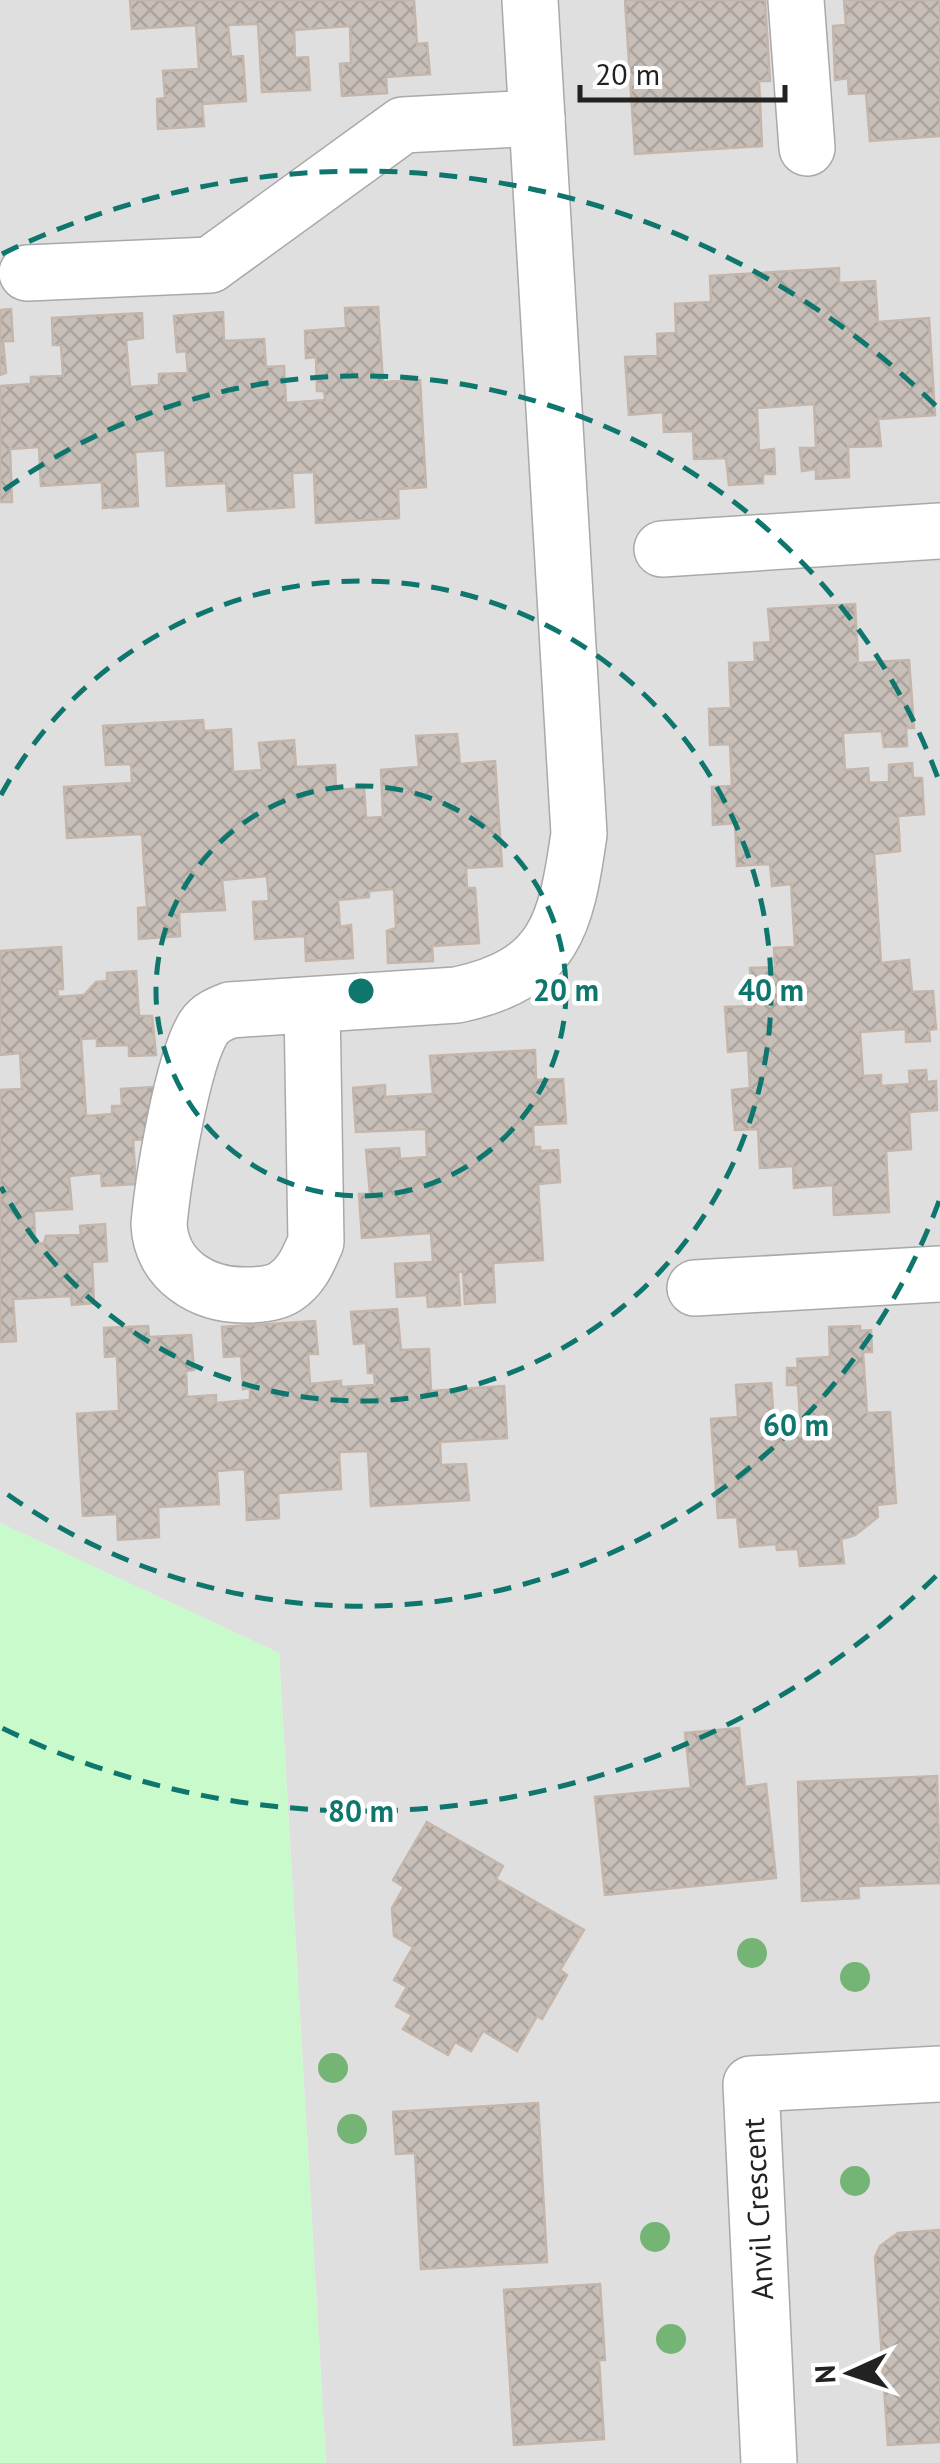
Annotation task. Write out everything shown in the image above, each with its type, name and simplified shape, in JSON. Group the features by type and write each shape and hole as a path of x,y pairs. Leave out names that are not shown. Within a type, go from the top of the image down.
{"street":[{"path":"312,1005 316,1242 302,1272 282,1289 261,1295 232,1296 206,1290 184,1276 169,1259 160,1240 159,1224 193,1052 204,1026 230,1010 458,995 490,988 522,974 559,926 572,885 579,834 530,0"},
{"path":"796,0 807,148"},
{"path":"27,273 210,265 403,125 537,118"},
{"path":"662,548 940,530"},
{"path":"696,1288 940,1274"},
{"name":"Anvil Crescent","path":"769,2463 751,2084 940,2074"}],"shaded area":[{"path":"0,0 940,0 940,2463 326,2463 279,1653 0,1523"}],"green space":[{"path":"0,1523 279,1653 326,2463 0,2463"}],"building":[{"path":"130,0 414,0 417,44 427,43 430,74 386,77 387,93 342,96 340,64 351,63 350,26 294,30 295,58 308,57 310,90 262,92 258,24 228,25 231,57 243,56 246,101 202,104 204,126 158,129 157,99 165,98 163,71 199,69 196,25 132,29"},
{"path":"625,0 765,0 770,81 759,81 762,146 635,154"},
{"path":"844,0 940,0 940,136 870,141 866,93 849,94 848,78 835,80 833,26 846,25"},
{"path":"839,268 839,283 875,281 878,322 929,318 935,415 878,419 881,446 848,447 849,477 816,479 816,469 802,471 800,448 816,448 814,404 757,408 759,451 774,449 775,474 763,474 763,483 729,485 726,458 694,459 693,431 664,432 663,412 629,415 625,357 658,356 657,334 676,333 675,304 711,302 710,276"},
{"path":"378,307 383,382 420,380 426,487 398,489 399,518 316,523 314,472 292,473 294,507 228,511 226,483 167,486 165,450 135,452 138,506 103,508 102,482 41,486 39,447 10,449 12,502 0,502 0,386 31,384 31,377 63,376 61,345 53,345 52,318 142,313 143,338 126,340 130,387 159,385 159,374 188,373 186,351 177,352 174,316 223,312 224,341 264,339 266,367 284,366 286,403 325,400 324,391 317,391 316,357 306,358 305,331 346,328 345,308"},
{"path":"11,309 13,341 3,341 6,373 0,375 0,310"},
{"path":"855,604 858,663 909,660 914,728 906,728 907,746 884,747 882,731 843,733 845,770 868,768 869,783 889,782 889,765 912,763 913,778 922,778 924,814 898,816 900,851 874,854 881,963 909,960 912,992 933,991 936,1029 929,1030 930,1041 906,1042 906,1029 860,1032 863,1076 881,1075 881,1086 910,1084 909,1071 926,1070 927,1082 936,1081 937,1110 909,1112 911,1149 886,1151 889,1212 834,1215 833,1185 794,1188 793,1166 760,1168 758,1129 735,1130 732,1090 750,1088 748,1050 728,1052 725,1007 752,1006 750,968 775,967 774,948 795,947 791,884 772,886 770,864 737,866 735,823 713,825 712,787 732,786 730,744 710,745 709,709 731,708 729,663 755,662 754,643 771,642 768,609"},
{"path":"203,720 204,731 231,729 233,772 262,770 259,743 294,740 296,767 335,765 336,790 364,788 366,818 383,817 381,770 419,767 416,736 457,734 460,764 495,761 502,866 466,868 467,888 475,888 479,943 432,946 433,961 388,963 387,931 396,928 394,889 369,891 369,897 338,900 340,927 351,925 353,958 306,961 305,936 255,939 253,902 269,901 267,876 222,880 225,910 179,912 180,936 139,939 138,908 147,907 142,834 67,838 64,787 132,783 131,764 106,765 103,726"},
{"path":"61,947 63,989 57,989 58,997 84,995 96,982 107,981 107,973 136,971 139,1016 152,1016 156,1055 129,1056 129,1045 97,1046 97,1038 81,1039 86,1116 112,1114 112,1106 122,1106 121,1089 154,1087 157,1138 133,1140 136,1184 102,1186 101,1173 69,1176 72,1209 34,1211 35,1244 44,1243 46,1236 81,1235 80,1226 105,1224 107,1261 92,1262 94,1303 72,1305 71,1296 13,1299 16,1341 0,1342 0,1090 22,1089 20,1053 0,1055 0,951"},
{"path":"535,1050 536,1080 563,1079 566,1123 533,1125 534,1147 540,1147 540,1151 558,1150 560,1182 538,1184 543,1260 493,1263 495,1302 465,1304 463,1271 458,1272 460,1305 428,1307 427,1295 397,1297 395,1264 433,1262 431,1233 362,1238 359,1194 370,1194 366,1150 399,1148 400,1159 427,1157 426,1129 356,1132 353,1088 385,1085 385,1097 433,1094 430,1056"},
{"path":"397,1309 401,1350 429,1349 431,1391 504,1386 507,1438 440,1442 441,1465 466,1464 469,1500 371,1506 368,1451 339,1452 341,1489 278,1493 279,1518 247,1520 245,1469 217,1471 219,1504 158,1507 159,1537 118,1540 117,1514 83,1516 77,1414 119,1411 117,1356 105,1357 104,1328 148,1326 149,1337 191,1335 194,1370 186,1371 187,1397 216,1395 216,1403 250,1400 250,1388 243,1389 241,1356 224,1357 222,1327 315,1321 318,1354 308,1354 310,1384 341,1381 341,1387 375,1385 374,1373 368,1373 366,1343 354,1344 351,1312"},
{"path":"860,1326 860,1331 871,1330 872,1352 863,1352 867,1413 890,1412 896,1503 877,1505 878,1517 855,1535 841,1539 844,1563 800,1566 798,1549 777,1550 776,1544 740,1547 737,1517 718,1518 711,1419 738,1417 736,1385 771,1383 775,1434 801,1433 798,1385 787,1385 787,1368 798,1368 797,1359 830,1357 829,1327"},
{"path":"739,1728 745,1787 766,1784 776,1878 605,1895 595,1797 691,1788 685,1733"},
{"path":"937,1776 940,1883 858,1886 859,1898 802,1901 798,1782"},
{"path":"427,1822 503,1866 496,1879 584,1930 560,1970 567,1975 542,2019 537,2016 517,2051 483,2031 471,2051 455,2042 448,2055 403,2029 412,2015 396,2006 407,1987 394,1980 413,1947 394,1936 392,1908 404,1887 393,1880"},
{"path":"538,2103 547,2262 421,2269 415,2153 396,2154 393,2112"},
{"path":"940,2230 940,2442 888,2445 875,2257 880,2246 898,2233"},
{"path":"600,2284 605,2360 599,2360 604,2439 514,2445 504,2290"}]}
